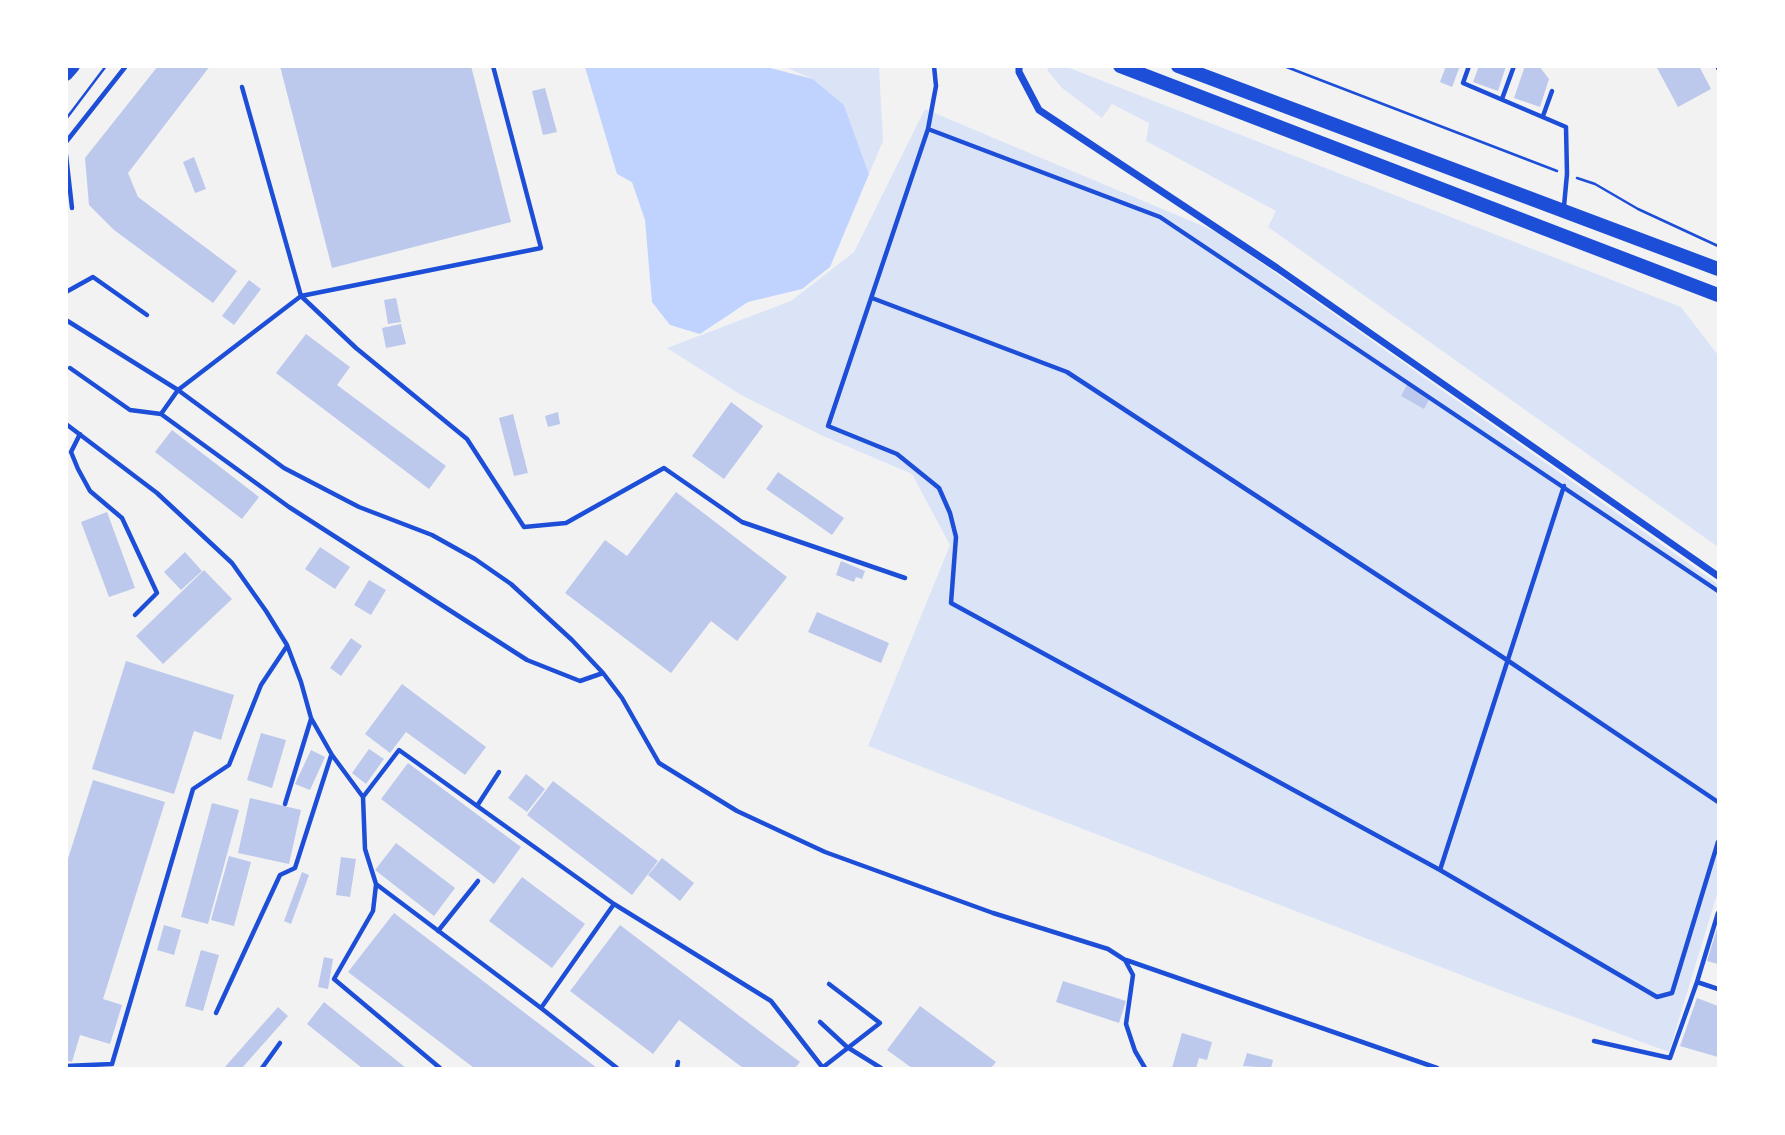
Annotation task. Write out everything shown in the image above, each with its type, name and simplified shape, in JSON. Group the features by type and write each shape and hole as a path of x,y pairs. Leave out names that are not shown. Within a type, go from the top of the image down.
{"main road":[{"path":"66,75 72,66"},
{"path":"1120,66 1718,295"},
{"path":"1178,66 1718,270"}],"street":[{"path":"1019,66 1019,72 1039,110 1277,268 1718,576"}],"lane":[{"path":"66,142 126,66"},
{"path":"161,414 177,390 302,296 541,248 494,66"},
{"path":"934,66 936,86 928,129 828,426 898,454 939,488 950,513 956,537 951,603 1440,870 1657,997 1672,993 1718,842"},
{"path":"1469,66 1463,83 1566,127 1567,174 1563,211"},
{"path":"1502,99 1514,66"},
{"path":"242,88 302,296 356,348 467,439 524,527 566,523 664,468 742,522 905,578"},
{"path":"1543,116 1552,91"},
{"path":"928,129 1160,217 1718,591"},
{"path":"66,155 72,208"},
{"path":"66,292 93,277 147,314"},
{"path":"872,298 1067,372 1507,660 1718,802"},
{"path":"66,320 177,390 284,468 359,507 432,535 475,559 511,584 572,640 603,673 659,763 737,811 825,852 993,913 1108,948 1125,960 1437,1069"},
{"path":"70,368 130,410 161,414 289,507 527,660 580,681 603,673"},
{"path":"66,424 157,493 232,563 287,645 311,718 332,755 363,797 365,849 376,884 373,911 334,979 440,1069"},
{"path":"80,434 69,454 90,491 122,518 156,593 135,615"},
{"path":"1440,870 1564,486"},
{"path":"66,1066 112,1064 193,789 229,765 261,685 287,645"},
{"path":"285,804 311,718"},
{"path":"363,797 399,750 614,904 771,1000 822,1068 880,1023 829,984"},
{"path":"216,1013 280,875 295,867 332,755"},
{"path":"477,806 499,772"},
{"path":"438,931 478,881"},
{"path":"376,884 541,1008 617,1069"},
{"path":"541,1008 614,904"},
{"path":"1594,1041 1670,1058 1718,913"},
{"path":"1125,960 1133,975 1126,1024 1135,1051 1145,1069"},
{"path":"1697,982 1718,989"},
{"path":"820,1022 847,1047 881,1069"},
{"path":"262,1069 279,1043"}],"path":[{"path":"66,119 107,66"},
{"path":"1284,66 1595,184 1638,209 1718,246"}],"shaded area":[{"path":"785,67 879,67 883,141 869,174 844,105 813,79"},
{"path":"1047,67 1067,67 1681,307 1718,355 1718,547 1268,227 1276,211 1146,141 1149,123 1112,104 1102,118 1062,88"},
{"path":"925,109 1217,232 1718,584 1718,891 1669,1052 1500,990 868,746 950,545 912,474 823,436 741,395 667,348 791,301 854,252"}],"water":[{"path":"585,67 766,67 813,79 844,105 869,174 830,267 802,289 748,302 700,334 670,325 652,302 645,220 632,182 617,174"}],"building":[{"path":"158,66 210,66 128,173 138,197 237,271 213,303 114,230 89,205 85,158"},
{"path":"280,66 471,66 511,222 332,268"},
{"path":"1446,66 1460,66 1452,87 1440,82"},
{"path":"1479,66 1506,66 1498,91 1473,82"},
{"path":"1525,66 1539,66 1549,79 1540,107 1514,98"},
{"path":"1656,66 1699,66 1711,89 1678,107"},
{"path":"545,88 557,132 543,135 532,91"},
{"path":"194,157 206,189 195,193 183,162"},
{"path":"249,280 261,289 234,325 222,316"},
{"path":"396,298 401,322 388,324 384,300"},
{"path":"401,324 406,344 386,348 382,328"},
{"path":"306,334 350,367 337,385 446,466 429,489 276,373"},
{"path":"1407,385 1430,398 1424,409 1401,396"},
{"path":"731,402 763,426 724,479 692,456"},
{"path":"558,412 560,424 548,427 545,416"},
{"path":"513,414 528,473 514,476 499,418"},
{"path":"172,430 259,497 242,519 155,452"},
{"path":"778,472 844,518 832,535 766,489"},
{"path":"676,492 787,577 737,641 711,621 671,673 565,593 605,540 627,556"},
{"path":"107,512 135,588 109,597 81,522"},
{"path":"320,547 350,567 335,589 305,569"},
{"path":"185,552 202,571 181,590 164,572"},
{"path":"841,561 865,571 862,579 856,577 854,582 836,575"},
{"path":"204,570 232,599 163,664 136,636"},
{"path":"369,580 386,590 371,615 354,605"},
{"path":"817,612 889,643 881,663 808,632"},
{"path":"351,638 362,646 341,676 330,668"},
{"path":"126,661 234,695 221,740 194,731 174,794 92,769"},
{"path":"402,684 486,747 465,775 406,732 390,753 365,734"},
{"path":"261,733 286,740 272,788 247,780"},
{"path":"369,749 384,759 366,784 352,773"},
{"path":"311,750 325,757 310,790 295,784"},
{"path":"408,763 521,847 494,884 381,799"},
{"path":"526,774 545,789 527,812 508,798"},
{"path":"93,780 165,802 103,999 122,1005 110,1044 80,1035 72,1062 66,1060 66,865"},
{"path":"553,781 658,861 632,895 527,815"},
{"path":"250,798 301,810 289,864 238,853"},
{"path":"212,803 239,810 208,924 181,917"},
{"path":"396,843 455,888 434,916 375,870"},
{"path":"229,856 251,862 234,926 211,920"},
{"path":"341,857 356,859 350,897 336,895"},
{"path":"662,858 694,883 680,901 648,875"},
{"path":"302,872 309,875 291,924 284,921"},
{"path":"522,877 585,924 552,968 489,921"},
{"path":"394,913 597,1068 474,1068 348,972"},
{"path":"164,925 181,930 174,955 157,950"},
{"path":"620,925 800,1062 795,1068 743,1068 679,1020 653,1054 570,991"},
{"path":"1718,925 1718,964 1707,961"},
{"path":"201,950 219,955 203,1011 185,1006"},
{"path":"324,957 333,959 328,989 318,987"},
{"path":"1063,981 1126,1001 1119,1023 1056,1002"},
{"path":"1697,998 1718,1006 1718,1057 1680,1046"},
{"path":"324,1002 406,1068 362,1068 307,1024"},
{"path":"920,1006 996,1062 991,1068 912,1068 887,1050"},
{"path":"278,1007 288,1016 242,1068 224,1068"},
{"path":"1182,1033 1212,1042 1207,1060 1199,1058 1196,1068 1172,1068"},
{"path":"1247,1053 1273,1060 1271,1068 1243,1066"}]}
